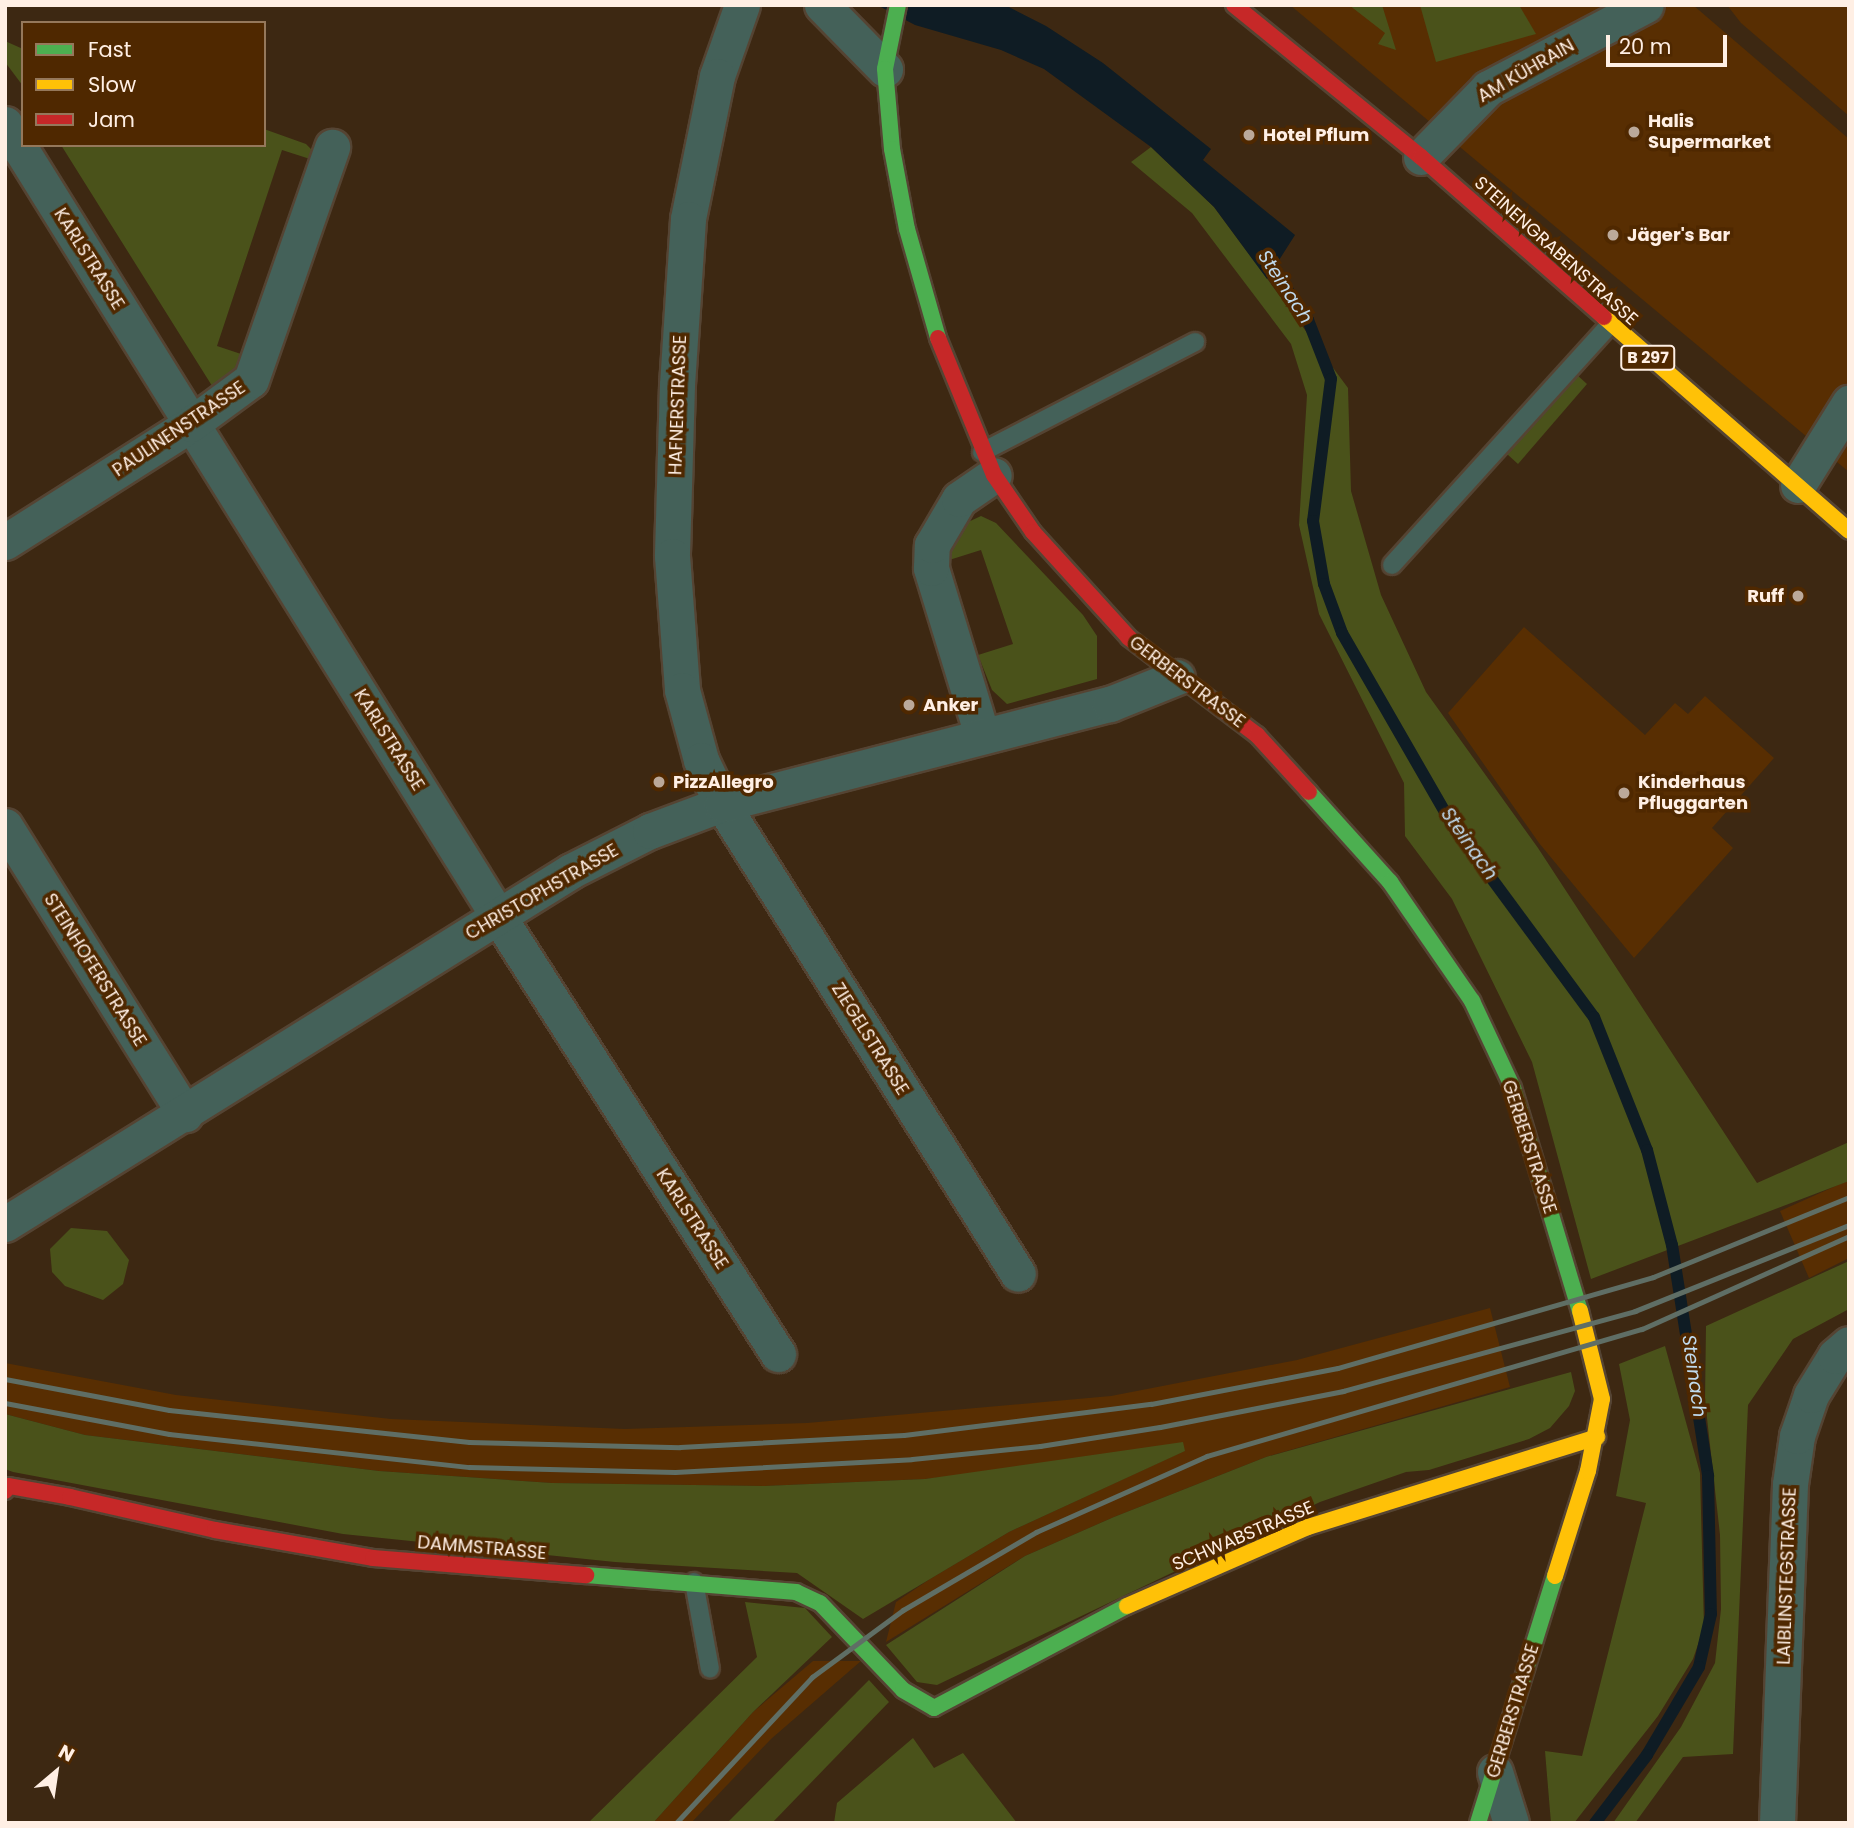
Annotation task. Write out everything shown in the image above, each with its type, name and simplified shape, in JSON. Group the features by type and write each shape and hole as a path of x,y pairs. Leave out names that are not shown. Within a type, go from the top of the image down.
{"street":[{"name":"HAFNERSTRASSE","path":"722,804 701,760 682,690 672,556 677,385 688,219 717,76 742,5"},
{"path":"822,5 885,69"},
{"name":"STEINENGRABENSTRASSE","path":"1234,5 1421,157 1610,326 1849,531"},
{"name":"AM KÜHRAIN","path":"1421,157 1488,88 1646,5"},
{"name":"GERBERSTRASSE","path":"895,13 885,69 892,149 907,229 941,346 988,463 1034,532 1120,628 1177,677 1257,735 1390,882 1472,1001 1513,1088 1598,1371 1602,1399 1597,1437 1478,1823"},
{"name":"KARLSTRASSE","path":"5,124 498,916 778,1354"},
{"name":"PAULINENSTRASSE","path":"5,542 191,424 251,380 331,147"},
{"path":"1798,485 1849,403"},
{"path":"982,735 931,568 932,545 959,499 988,463"},
{"name":"CHRISTOPHSTRASSE","path":"5,1224 571,871 650,831 722,804 1110,704 1177,677"},
{"name":"ZIEGELSTRASSE","path":"722,804 1018,1274"},
{"name":"STEINHOFERSTRASSE","path":"5,826 185,1114"},
{"name":"LAIBLINSTEGSTRASSE","path":"1777,1823 1790,1484 1796,1448 1811,1395 1835,1356 1849,1344"},
{"name":"SCHWABSTRASSE","path":"921,1704 934,1708 954,1701 1102,1618 1308,1527 1597,1437"},
{"name":"DAMMSTRASSE","path":"5,1491 9,1486 70,1497 215,1530 373,1558 796,1592 820,1603 921,1704"},
{"path":"1495,1772 1511,1823"}],"lane":[{"path":"1392,565 1610,326"},
{"path":"988,463 1195,342"},
{"path":"694,1583 710,1668"}],"shaded area":[{"path":"877,5 1005,5 1046,26 1103,63 1211,149 1203,160 1295,235 1267,279 1214,207 1151,147 1044,69 1001,50 915,25"},
{"path":"1290,5 1693,5 1849,139 1849,472"},
{"path":"1727,5 1849,5 1849,116 1741,23"},
{"name":"Kinderhaus Pfluggarten","path":"1524,627 1645,735 1675,703 1688,714 1705,696 1774,758 1712,828 1733,848 1634,958 1539,843 1448,713"},
{"path":"1849,1180 1849,1258 1809,1278 1780,1211"},
{"path":"1490,1308 1510,1387 1266,1457 1114,1517 1025,1556 886,1642 896,1602 930,1579 1009,1532 1184,1451 925,1479 764,1486 552,1483 379,1471 85,1435 5,1414 5,1363 176,1395 391,1419 625,1429 807,1423 1111,1396 1297,1360"},
{"path":"813,1661 861,1661 771,1739 691,1823 653,1823 753,1712"}],"green space":[{"path":"1349,5 1382,5 1396,50 1378,44 1385,33"},
{"path":"1420,5 1519,5 1536,34 1436,62"},
{"path":"5,41 21,48 21,83 5,62"},
{"path":"266,130 306,144 313,151 310,159 282,150 217,346 244,355 236,374 214,389 62,147 266,147"},
{"path":"1151,147 1214,207 1348,388 1351,491 1381,595 1426,692 1538,848 1757,1183 1849,1142 1849,1181 1591,1279 1532,1062 1452,899 1405,836 1404,783 1319,614 1299,525 1307,395 1291,344 1192,213 1131,162"},
{"path":"1576,374 1587,384 1518,464 1507,454"},
{"path":"981,516 996,523 1083,615 1097,636 1097,679 1007,704 992,690 978,655 1013,644 981,550 946,561 951,530"},
{"path":"71,1228 107,1231 129,1260 123,1284 103,1300 65,1286 52,1272 50,1249"},
{"path":"1849,1261 1849,1309 1793,1339 1748,1405 1733,1754 1683,1757 1635,1823 1613,1823 1681,1727 1715,1663 1721,1609 1720,1535 1705,1400 1706,1326"},
{"path":"1665,1346 1700,1473 1704,1627 1693,1659 1658,1716 1574,1823 1551,1823 1545,1751 1582,1756 1646,1503 1616,1496 1630,1420 1619,1364"},
{"path":"1571,1372 1575,1391 1569,1406 1550,1428 1529,1439 1429,1470 1406,1472 1320,1502 937,1685 917,1682 886,1645 1025,1556 1114,1517 1266,1457"},
{"path":"5,1414 85,1435 379,1471 552,1483 764,1486 925,1479 1183,1442 1185,1451 1009,1532 863,1619 797,1573 615,1562 343,1534 13,1472 5,1469"},
{"path":"745,1602 805,1608 832,1637 753,1712 653,1823 588,1823 757,1657"},
{"path":"869,1680 889,1702 772,1823 727,1823"},
{"path":"913,1738 934,1768 963,1753 1017,1823 834,1823 837,1803"}],"waterway":[{"name":"Steinach","path":"1265,257 1308,320 1331,379 1313,521 1324,584 1342,633 1453,826 1594,1017 1647,1150 1672,1245 1708,1476 1711,1614 1699,1667 1647,1755 1595,1823"}],"railway":[{"path":"5,1379 169,1410 469,1442 680,1447 904,1435 1151,1404 1338,1368 1653,1277 1849,1197"},
{"path":"5,1403 169,1434 469,1467 675,1472 912,1459 1040,1446 1160,1427 1343,1391 1635,1311 1849,1225"},
{"path":"676,1823 812,1677 903,1610 1036,1532 1207,1456 1642,1329 1849,1236"}],"traffic: fast":[{"path":"898,5 885,69 892,149 907,229 938,338"},
{"path":"1309,792 1390,882 1472,1001 1513,1088 1580,1311"},
{"path":"586,1575 796,1592 820,1603 903,1690 934,1708 1127,1606"},
{"path":"1478,1823 1555,1576"}],"traffic: slow":[{"path":"1604,317 1849,531"},
{"path":"1555,1576 1588,1471 1602,1399 1580,1311"},
{"path":"1127,1606 1308,1527 1597,1437"}],"traffic: jam":[{"path":"1234,5 1421,157 1604,317"},
{"path":"938,338 994,475 1033,532 1129,638 1257,735 1309,792"},
{"path":"5,1491 9,1486 70,1497 215,1530 373,1558 586,1575"}],"place":[{"name":"Halis Supermarket","path":"1634,132"},
{"name":"Hotel Pflum","path":"1249,135"},
{"name":"Jäger's Bar","path":"1613,235"},
{"name":"Ruff","path":"1798,596"},
{"name":"Anker","path":"909,705"},
{"name":"PizzAllegro","path":"659,782"},
{"name":"Kinderhaus Pfluggarten","path":"1624,793"}]}
